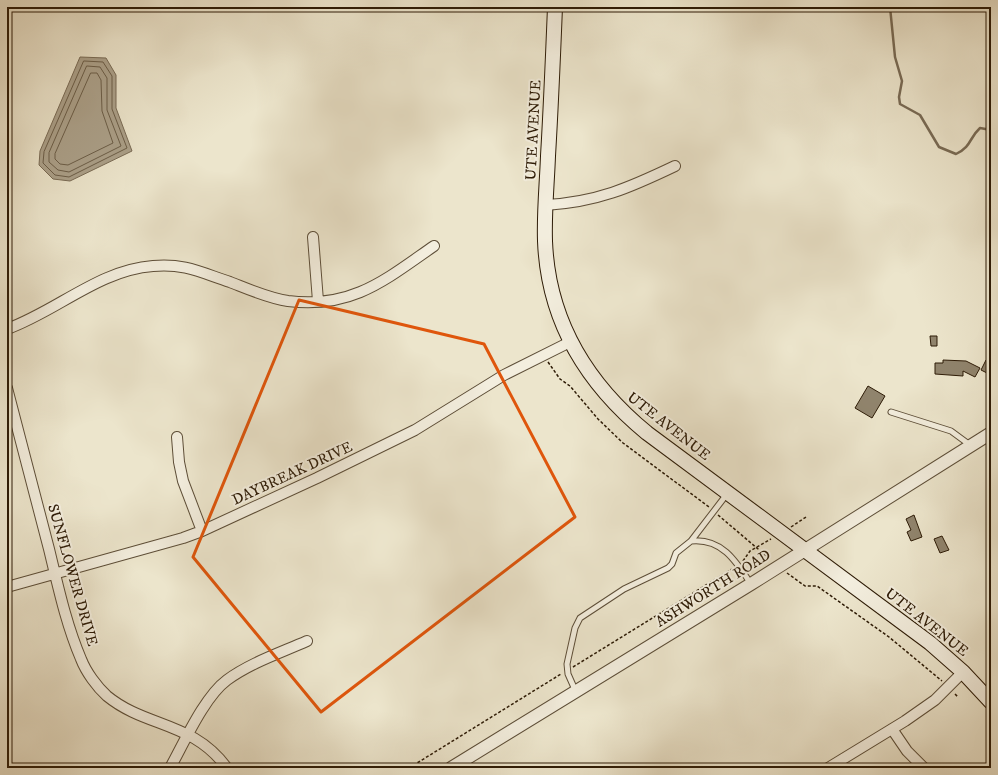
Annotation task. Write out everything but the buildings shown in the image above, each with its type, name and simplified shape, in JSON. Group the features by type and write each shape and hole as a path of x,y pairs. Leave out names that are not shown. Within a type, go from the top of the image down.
{"main road":[{"name":"UTE AVENUE","path":"555,7 545,240 550,280 560,318 570,342 599,387 626,416 930,642 963,672 991,702"}],"street":[{"path":"546,205 574,203 610,195 675,166"},
{"path":"313,237 318,301"},
{"path":"7,329 42,313 107,277 128,269 154,266 177,266 202,271 224,281 287,300 318,301 341,299 362,293 381,283 434,246"},
{"name":"DAYBREAK DRIVE","path":"7,587 183,538 202,531 317,478 415,430 470,394 570,342"},
{"name":"SUNFLOWER DRIVE","path":"7,388 55,574 71,631 82,660 93,679 107,696 131,710 189,734 219,756 227,768"},
{"name":"ASHWORTH ROAD","path":"451,768 751,584 804,549 991,433"},
{"path":"177,437 179,462 183,481 202,531"},
{"path":"170,768 206,703 226,681 248,667 307,641"},
{"path":"828,768 892,729 935,700 963,672"},
{"path":"892,729 907,751 924,768"}],"lane":[{"path":"891,412 951,431 970,446"},
{"path":"576,692 568,670 575,628 580,618 624,589 668,568 672,564 676,553 691,541 728,493"},
{"path":"691,541 706,541 719,546 729,553 751,584"}],"path":[{"path":"544,355 552,371 570,386 598,419 623,443 714,511 755,548 805,586 817,586 889,637 925,666 958,697"},
{"path":"409,768 738,565 750,551 806,517"}],"highlighted area":[{"path":"299,300 484,344 575,517 321,712 193,557"}],"water":[{"path":"80,57 106,58 116,75 116,108 132,151 70,181 53,179 39,165 40,151"}],"waterway":[{"path":"890,7 895,57 902,81 899,97 900,104 920,115 939,147 956,154 968,145 980,128 991,130"}]}
